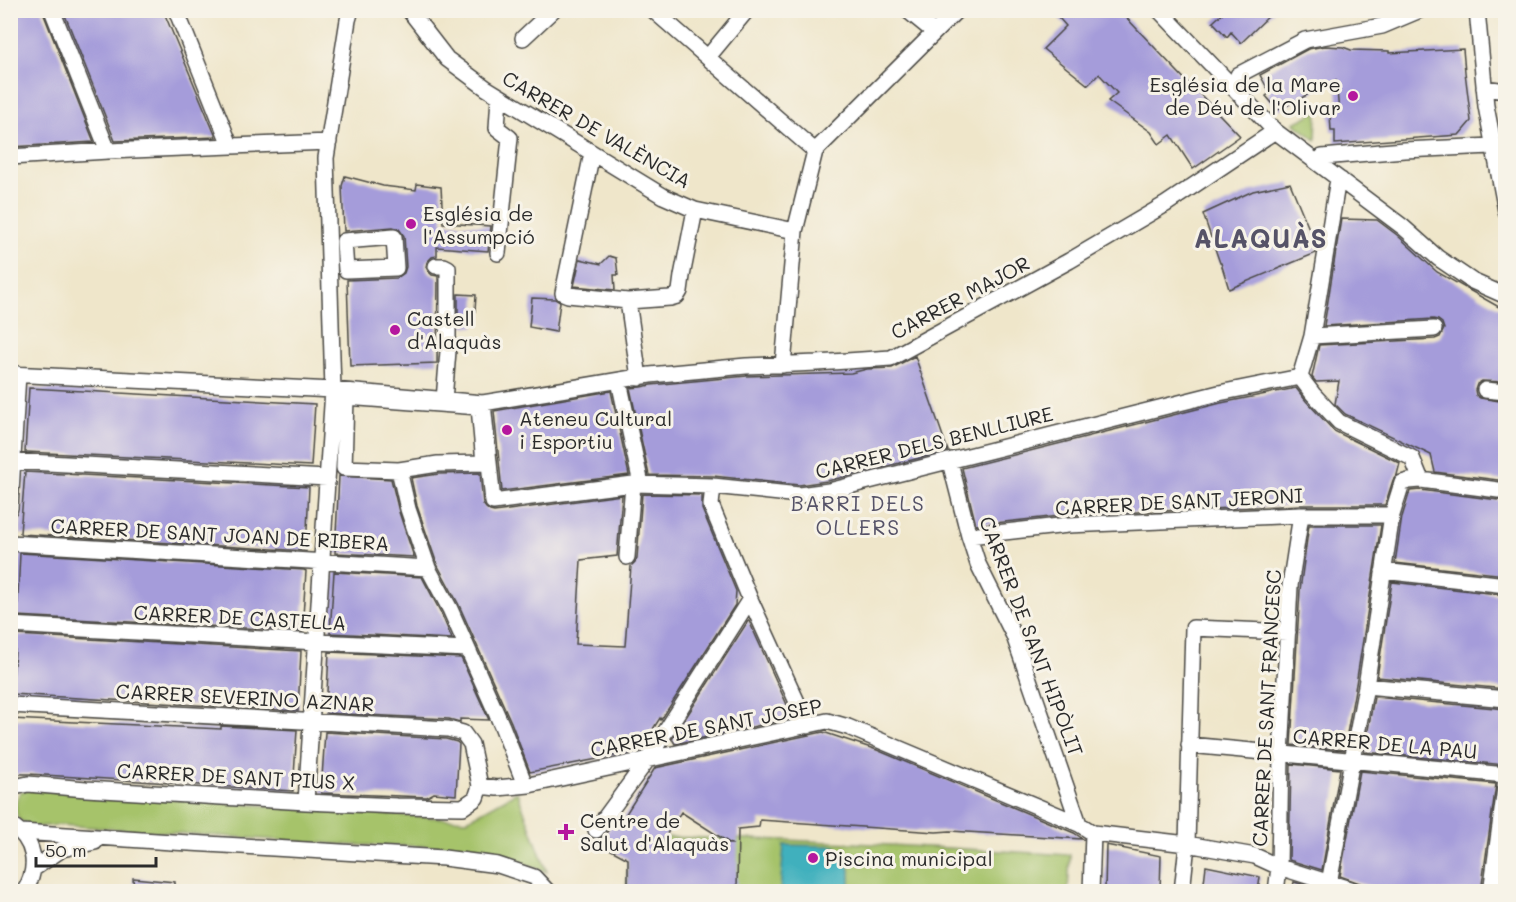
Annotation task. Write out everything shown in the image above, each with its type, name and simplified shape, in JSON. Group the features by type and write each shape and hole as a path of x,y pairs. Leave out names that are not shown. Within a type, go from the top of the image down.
{"street":[{"path":"52,10 108,152"},
{"path":"176,10 231,145"},
{"path":"306,802 333,390 326,159 351,10"},
{"name":"CARRER DE VALÈNCIA","path":"409,10 447,59 499,97 663,196 695,210 795,231"},
{"path":"523,39 553,10"},
{"path":"653,10 815,151"},
{"path":"708,57 747,10"},
{"path":"907,10 934,32"},
{"path":"783,364 795,231 815,151 957,10"},
{"path":"1159,10 1275,131 1402,227 1438,258 1472,281 1506,296"},
{"path":"1238,75 1305,40 1382,26 1419,10"},
{"path":"1478,10 1484,88 1492,146 1506,212"},
{"path":"1484,88 1506,91"},
{"path":"498,253 510,138 497,128 499,97"},
{"name":"CARRER MAJOR","path":"14,374 333,390 483,403 650,375 746,366 891,358 1069,261 1166,204 1275,131"},
{"path":"10,158 231,145 329,142"},
{"path":"1322,157 1492,146"},
{"path":"592,153 563,293 628,301 677,296 680,291 695,210"},
{"path":"1341,180 1337,185 1312,336 1300,376 1339,422 1412,458 1420,480"},
{"path":"394,237 396,268 346,270 347,265 344,241 394,237"},
{"path":"330,266 347,265"},
{"path":"436,266 448,268 448,351 444,400"},
{"path":"628,301 639,378"},
{"path":"1312,336 1434,330"},
{"path":"10,508 14,374"},
{"name":"CARRER DELS BENLLIURE","path":"483,403 493,502 637,484 713,486 799,495 829,491 1219,393 1300,376"},
{"path":"619,381 637,484 627,557"},
{"path":"1485,390 1506,392"},
{"path":"346,397 479,407 484,463 438,464 399,470 344,468 346,397"},
{"path":"12,461 327,478"},
{"name":"CARRER DE SANT HIPÒLIT","path":"950,462 978,564 1014,636 1079,824"},
{"path":"399,470 408,509 428,568 450,609 502,726 525,785"},
{"path":"1329,883 1366,686 1392,515 1402,483 1420,480 1506,490"},
{"path":"713,486 711,505 807,726"},
{"name":"CARRER DE SANT JERONI","path":"969,536 1068,525 1301,515 1392,515"},
{"name":"CARRER DE SANT FRANCESC","path":"1276,891 1279,867 1281,755 1290,586 1301,515"},
{"name":"CARRER DE SANT JOAN DE RIBERA","path":"10,543 428,568"},
{"path":"1383,571 1506,585"},
{"path":"596,830 648,759 750,599"},
{"name":"CARRER DE CASTELLA","path":"10,625 467,649"},
{"path":"1182,891 1187,844 1193,628 1288,632"},
{"path":"1366,686 1506,699"},
{"name":"CARRER SEVERINO AZNAR","path":"10,705 447,729 463,733 471,744 480,786"},
{"name":"CARRER DE SANT JOSEP","path":"480,786 497,788 525,785 827,722 848,727 1079,824 1093,833"},
{"name":"CARRER DE LA PAU","path":"1189,745 1506,775"},
{"path":"1491,891 1500,867 1506,781"},
{"name":"CARRER DE SANT PIUS X","path":"10,792 14,787 28,784 306,802 463,807 476,798 480,786"},
{"path":"16,828 115,838 444,858 498,865 534,877 548,891"},
{"path":"16,828 29,843 33,855 33,869 25,891"},
{"path":"1091,891 1093,833 1187,844 1254,856 1279,867 1359,891"},
{"path":"33,869 62,849 115,838"}],"green space":[{"path":"1317,111 1316,140 1294,123"},
{"path":"29,789 467,820 517,792 547,872 484,847 351,845 60,825 34,827 19,820 16,809 20,792"},
{"path":"630,837 795,841 1070,855 1068,891 626,892"}],"water":[{"name":"Piscina municipal","path":"784,845 835,846 850,869 850,891 780,891"}],"building":[{"path":"10,10 42,10 94,142 10,147"},
{"path":"63,10 163,10 216,137 115,141"},
{"path":"1052,10 1119,10 1193,88 1190,91 1195,89 1240,136 1193,169 1171,135 1159,144 1151,132 1108,101 1117,93 1099,74 1088,85 1043,49 1066,26"},
{"path":"1226,10 1275,10 1241,43 1231,32 1227,37 1213,22"},
{"path":"1325,46 1351,50 1389,51 1389,53 1463,49 1471,121 1459,135 1335,144 1335,131 1331,131 1330,113 1339,112 1336,80 1278,110 1266,96 1270,93 1260,75 1308,49"},
{"path":"345,176 383,186 416,190 417,184 441,187 443,223 491,226 488,251 437,247 437,256 427,262 428,271 438,276 437,363 350,366 347,280 397,278 404,273 406,267 404,236 399,229 393,227 344,231 342,186"},
{"path":"1290,183 1317,248 1316,253 1229,289 1203,214 1253,191"},
{"path":"1341,219 1377,220 1437,272 1506,311 1506,382 1482,381 1477,384 1475,390 1476,395 1480,398 1506,402 1506,481 1435,472 1431,455 1345,414 1335,404 1339,381 1316,382 1312,377 1319,345 1435,339 1440,337 1444,329 1442,323 1433,319 1324,326"},
{"path":"609,256 616,258 618,275 614,275 615,290 574,286 580,259 601,264"},
{"path":"458,294 476,295 474,327 458,325"},
{"path":"532,298 555,299 560,302 556,332 529,327"},
{"path":"915,356 948,451 827,481 799,485 713,476 649,475 630,388 747,376 851,373 867,369 892,368"},
{"path":"29,388 315,404 311,466 25,452"},
{"path":"1296,388 1334,431 1400,463 1385,505 1301,505 1068,515 976,525 962,468 1221,403"},
{"path":"611,391 629,475 502,491 494,411"},
{"path":"25,472 309,487 306,551 21,534"},
{"path":"480,473 483,504 494,512 622,495 617,556 581,560 576,644 625,646 631,566 637,558 642,494 702,495 702,509 736,591 735,605 639,751 530,772 511,722 459,605 437,564 417,506 411,478 439,474"},
{"path":"339,476 391,479 414,557 335,553"},
{"path":"1420,490 1506,501 1506,575 1395,563 1402,517 1410,491"},
{"path":"1309,525 1381,525 1344,750 1291,745 1300,590"},
{"path":"20,553 304,570 306,571 302,631 17,616"},
{"path":"334,572 422,577 452,639 330,633"},
{"path":"1392,582 1506,595 1506,689 1377,677"},
{"path":"748,621 793,718 675,744 672,739"},
{"path":"16,635 301,651 298,711 12,694"},
{"path":"329,652 461,658 489,720 460,719 460,722 449,719 326,713"},
{"path":"1374,697 1506,709 1506,765 1364,752"},
{"path":"11,719 221,729 221,726 297,730 293,791 10,774"},
{"path":"325,732 446,739 457,742 459,744 456,795 434,793 427,797 321,793"},
{"path":"823,732 877,750 1074,833 1083,839 760,820 759,827 738,829 737,891 628,891 628,859 596,842 612,825 617,828 655,768","holes":["681,812 731,844 661,843"]},
{"path":"1291,764 1340,769 1322,870 1289,860"},
{"path":"1360,771 1496,784 1481,891 1391,891 1340,876"},
{"path":"1106,845 1161,856 1160,891 1105,891"},
{"path":"1206,866 1260,877 1258,891 1203,891"},
{"path":"133,878 175,882 175,891 134,891"},
{"path":"1294,882 1325,891 1292,891"}],"place":[{"name":"Església de la Mare de Déu de l'Olivar","path":"1353,96"},
{"name":"Església de l'Assumpció","path":"411,224"},
{"name":"Castell d'Alaquàs","path":"395,330"},
{"name":"Ateneu Cultural i Esportiu","path":"507,430"},
{"name":"Centre de Salut d'Alaquàs","path":"566,832"},
{"name":"Piscina municipal","path":"813,858"}],"district":[{"name":"ALAQUÀS","path":"1261,238"},
{"name":"BARRI DELS OLLERS","path":"858,514"}]}
